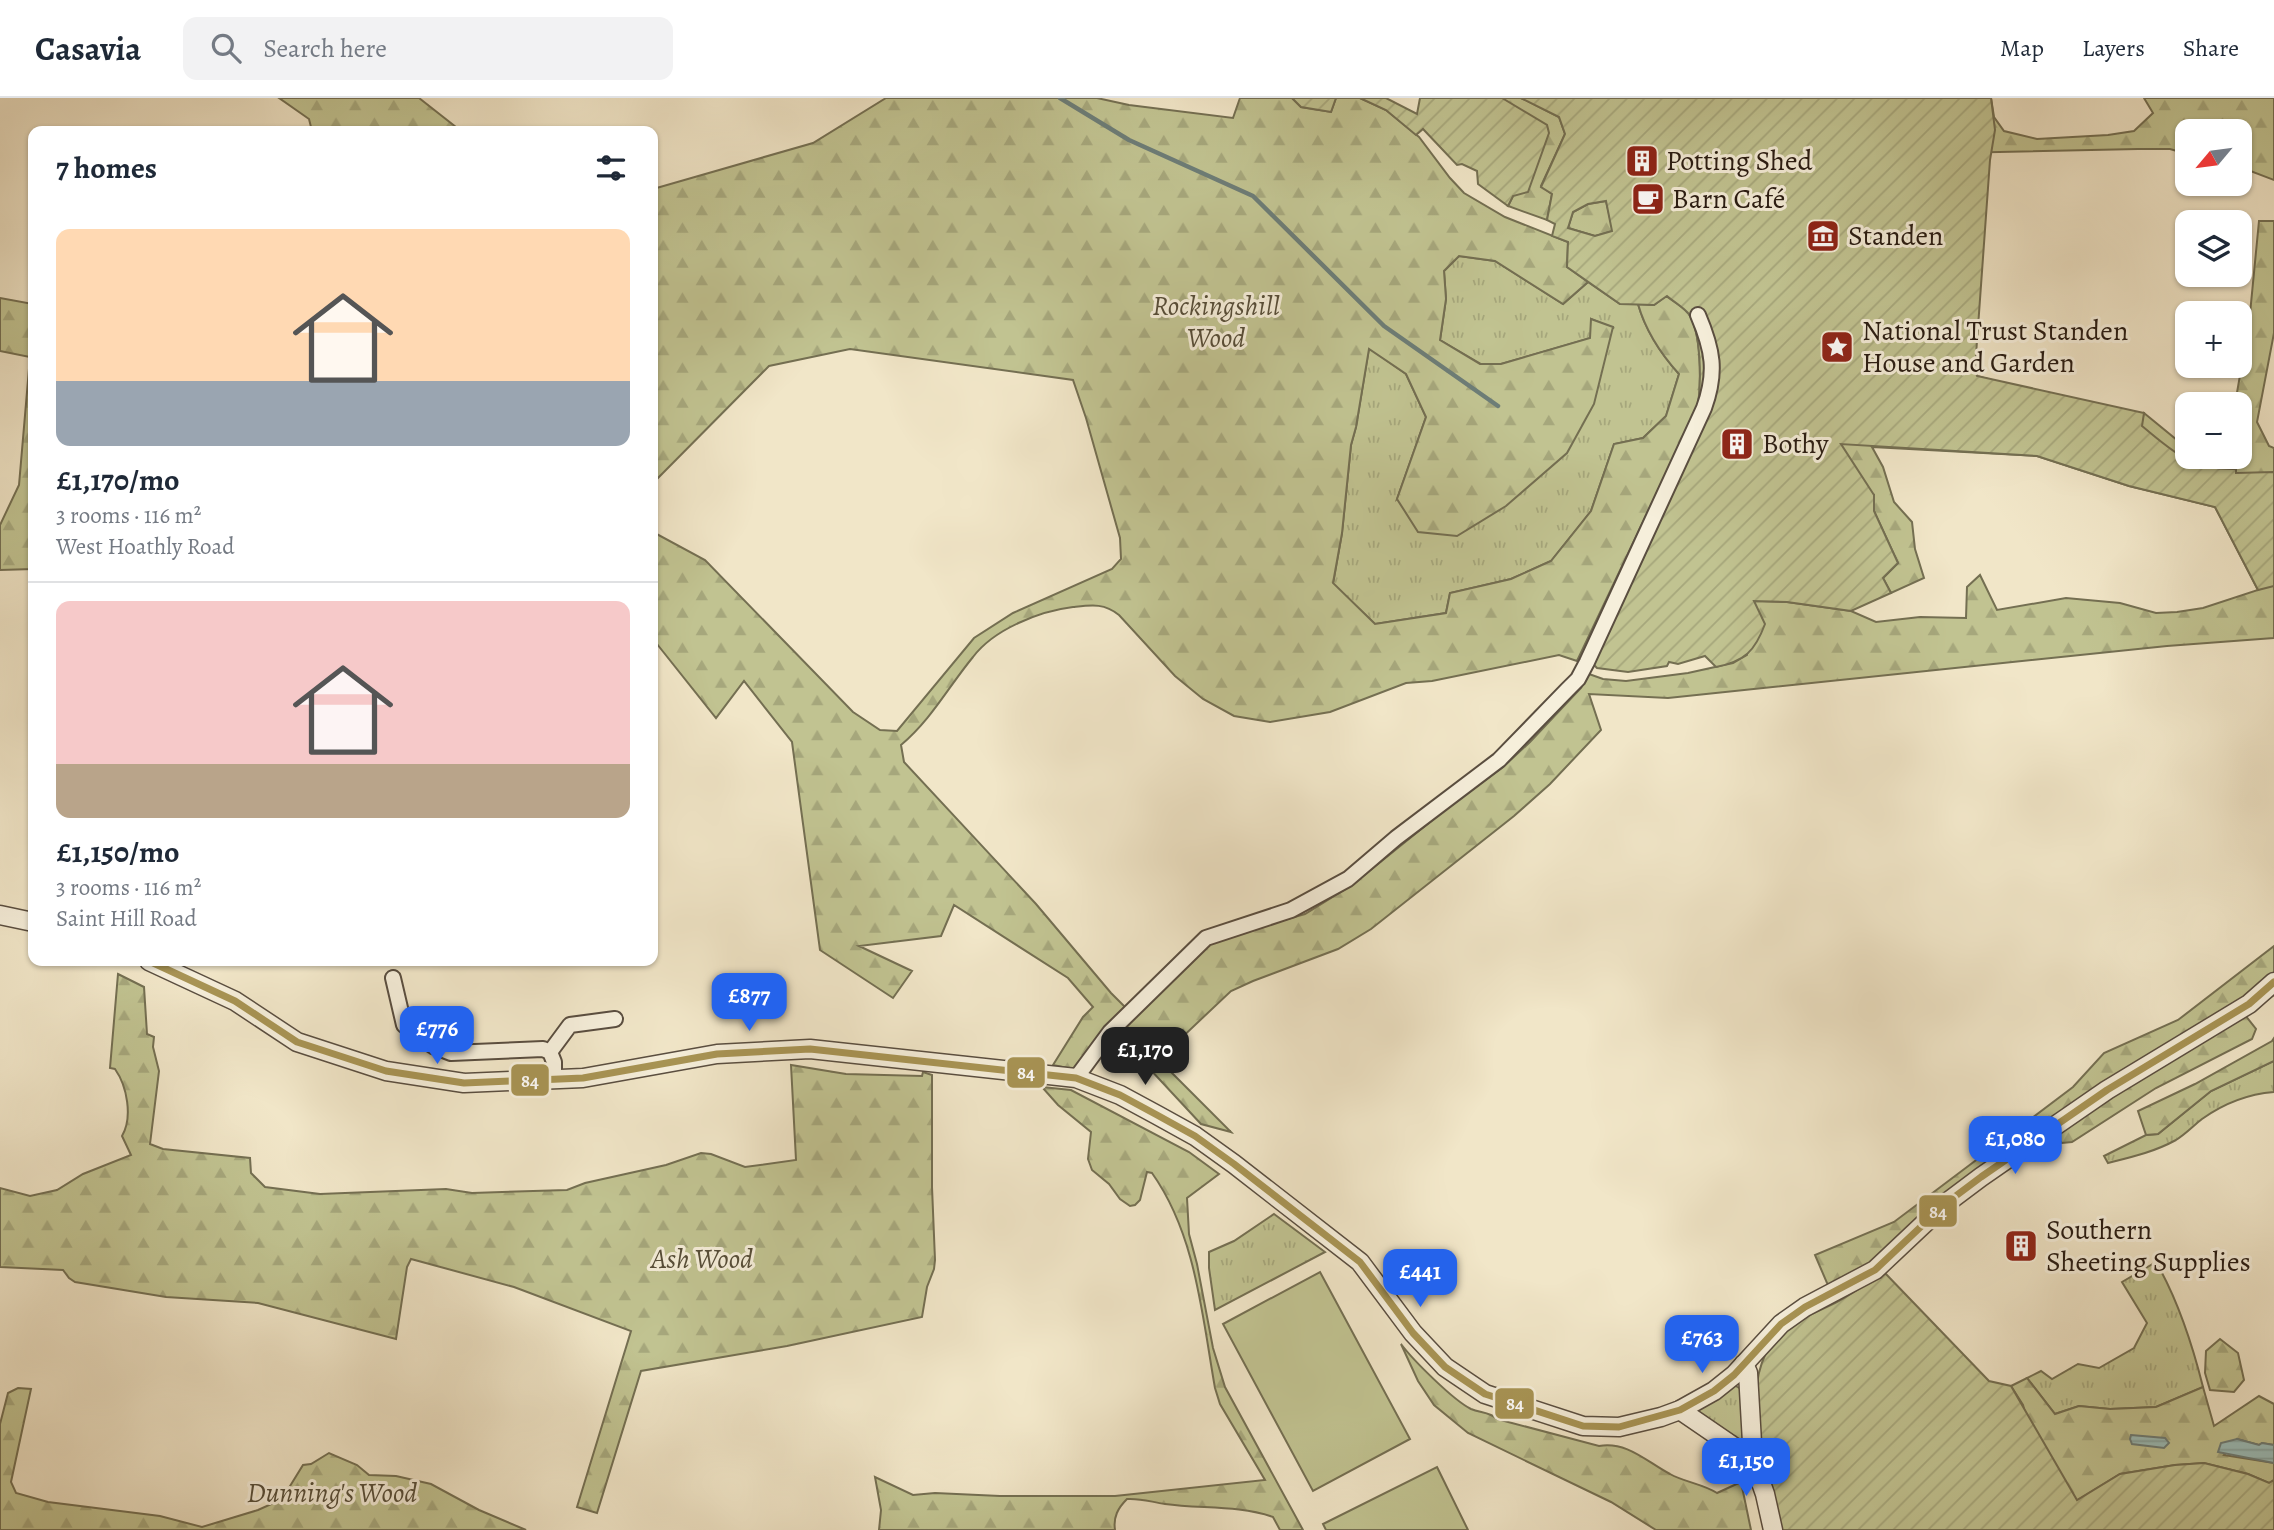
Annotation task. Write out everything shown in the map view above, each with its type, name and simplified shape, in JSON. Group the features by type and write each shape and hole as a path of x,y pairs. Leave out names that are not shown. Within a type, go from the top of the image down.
{"street":[{"path":"1076,1078 1110,1032 1206,938 1291,911 1348,880 1406,830 1499,760 1578,679 1641,549 1712,386 1710,347 1698,315"},
{"path":"0,915 28,921"},
{"path":"160,966 234,1001 297,1042 386,1071 464,1083 583,1078 717,1054 810,1049 1076,1078 1120,1095 1144,1108 1195,1136 1234,1164 1360,1262 1413,1333 1445,1367 1485,1394 1583,1426 1619,1427 1680,1410 1714,1391 1744,1364 1781,1324 1805,1307 1875,1270 1945,1204 2024,1145 2107,1090 2249,1004 2274,982"},
{"path":"393,978 404,1025 433,1046 451,1053 543,1049 550,1052 554,1062 554,1079"},
{"path":"550,1052 570,1025 615,1019"},
{"path":"1744,1364 1748,1373 1752,1460 1765,1494 1773,1530"},
{"path":"1680,1410 1752,1460"}],"green space":[{"path":"279,98 419,98 455,126 311,126 309,119"},
{"name":"Rockingshill Wood","path":"886,98 1097,98 1129,105 1233,118 1240,98 1292,98 1301,107 1331,112 1336,98 1360,98 1386,110 1419,137 1464,193 1505,217 1568,242 1567,267 1588,282 1563,304 1495,261 1459,256 1444,271 1446,299 1440,340 1480,364 1501,364 1590,338 1591,319 1613,327 1594,404 1567,453 1506,506 1457,536 1418,532 1397,499 1426,417 1406,374 1369,349 1351,445 1342,533 1333,583 1375,624 1446,613 1450,593 1511,579 1551,561 1591,511 1614,444 1643,438 1666,416 1679,374 1654,342 1638,304 1654,305 1666,296 1681,306 1693,321 1700,372 1698,406 1577,661 1559,655 1432,681 1406,683 1330,712 1270,722 1234,716 1203,699 1175,676 1113,611 1092,605 1073,607 1032,617 993,638 973,657 931,714 901,745 904,762 1036,904 1111,993 1135,1017 1206,945 1305,914 1352,885 1503,767 1581,688 1589,674 1603,679 1626,681 1688,673 1733,663 1747,655 1753,601 1787,602 1851,611 1876,622 1920,617 1966,618 1967,587 1980,575 1997,610 2066,598 2120,603 2156,613 2177,612 2203,608 2258,590 2215,507 2129,486 2037,456 1872,447 1883,467 1894,502 1912,522 1915,549 1924,578 1891,593 1883,578 1898,563 1874,511 1874,495 1646,552 1975,369 1977,376 2142,421 2144,413 2175,438 2175,469 2252,469 2252,392 2237,392 2240,378 2252,378 2251,301 2259,221 2274,221 2274,333 2257,422 2269,446 2274,448 2274,638 2167,646 1668,698 1589,694 1601,730 1550,784 1514,816 1371,929 1338,949 1231,991 1176,1043 1170,1058 1171,1072 1231,1132 1201,1124 1148,1067 1104,1034 1077,1070 1053,1065 1083,1017 1093,1007 1068,978 954,905 941,936 859,946 912,971 893,998 820,950 792,742 744,681 716,718 658,645 658,535 705,560 853,712 880,730 897,731 974,638 1013,613 1112,569 1121,559 1120,538 1073,380 850,349 769,366 658,478 658,188 813,143"},
{"path":"1292,98 1336,98 1331,112 1301,107"},
{"path":"1360,98 1386,98 1417,114 1420,98 1502,98 1547,125 1549,133 1528,192 1513,196 1508,206 1478,184 1477,171 1462,164 1457,165 1423,129 1416,135 1386,110"},
{"path":"1502,98 1521,98 1559,117 1565,134 1541,186 1552,194 1547,220 1508,206 1513,196"},
{"name":"National Trust Standen House and Garden","path":"1521,98 1991,98 1995,130 1990,160 1975,369 1977,376 2144,413 2142,426 2175,453 2175,469 2236,469 2236,473 2274,472 2274,586 2258,590 2215,507 2129,486 2037,456 1841,444 1874,495 1874,511 1898,563 1883,578 1891,593 1851,611 1787,602 1754,601 1765,624 1753,648 1742,658 1726,665 1716,667 1705,656 1678,664 1669,662 1667,666 1628,672 1597,668 1593,664 1646,552 1634,544 1698,406 1699,358 1693,321 1686,311 1667,296 1654,305 1620,304 1567,267 1568,242 1552,236 1555,224 1547,220 1552,194 1541,187 1565,134 1559,117","holes":["1606,201 1612,231 1595,236 1568,228 1573,212 1588,204"]},
{"path":"1991,98 1994,117 2004,131 2037,139 2134,131 2153,113 2144,98 2274,98 2274,180 2252,172 2252,119 2175,119 2175,150 1954,153"},
{"path":"1606,201 1613,231 1595,236 1568,228 1573,212 1588,204"},
{"path":"1459,256 1495,261 1563,304 1588,282 1620,304 1638,304 1654,342 1679,374 1666,416 1643,438 1614,444 1591,511 1551,561 1511,579 1450,593 1446,613 1375,624 1333,584 1342,533 1351,445 1369,348 1406,374 1426,417 1397,499 1613,328 1591,319 1591,338 1501,364 1481,364 1440,340 1446,299 1444,271"},
{"path":"0,298 28,303 28,357 0,351"},
{"path":"28,380 28,569 0,570 0,525 19,485"},
{"path":"2274,946 2274,995 2245,1015 2256,1029 2252,1039 2156,1088 2072,1142 2062,1143 2054,1134 1974,1189 1909,1246 1885,1272 1842,1300 1827,1283 1815,1255 1894,1222 2073,1087 2104,1053 2178,1020"},
{"name":"Ash Wood","path":"118,974 144,987 147,1034 154,1037 153,1047 159,1071 150,1144 163,1149 250,1158 251,1173 265,1187 320,1194 446,1189 472,1193 567,1190 585,1183 666,1165 701,1153 745,1167 796,1160 791,1065 846,1074 922,1076 923,1072 932,1075 935,1260 922,1317 787,1346 641,1371 597,1513 577,1507 631,1331 514,1287 411,1259 407,1267 396,1339 258,1303 166,1297 75,1282 63,1270 0,1267 0,1188 30,1196 57,1190 83,1174 131,1155 122,1136 128,1111 125,1093 115,1069 110,1068"},
{"path":"2274,1038 2274,1061 2211,1091 2158,1134 2146,1135 2138,1111 2195,1084"},
{"path":"2274,1061 2274,1092 2227,1104 2168,1144 2108,1163 2104,1156 2146,1135 2158,1134 2211,1091"},
{"path":"1042,1087 1071,1090 1189,1152 1219,1174 1187,1198 1189,1234 1213,1348 1225,1387 1303,1530 1280,1530 1273,1517 1260,1513 1127,1499 1119,1509 1115,1530 879,1530 881,1510 875,1477 913,1495 935,1493 1000,1496 1115,1496 1265,1480 1220,1404 1195,1276 1179,1222 1167,1197 1152,1173 1147,1172 1140,1200 1135,1205 1130,1206 1120,1199 1109,1184 1092,1170 1088,1159 1091,1132 1058,1105"},
{"path":"1274,1214 1325,1252 1215,1310 1209,1252 1234,1241"},
{"path":"2156,1262 2184,1322 2203,1387 2156,1407 2110,1409 2079,1406 2055,1414 2027,1378 2041,1371 2052,1379 2078,1364 2099,1368 2134,1348 2147,1323 2122,1282"},
{"path":"1320,1272 1410,1439 1313,1491 1223,1324"},
{"path":"1884,1272 1989,1381 2011,1386 2077,1500 2120,1474 2204,1463 2248,1474 2269,1483 2274,1480 2274,1530 1779,1530 1757,1426 1759,1373 1768,1350 1789,1326 1839,1301"},
{"path":"2220,1339 2238,1353 2244,1380 2234,1392 2210,1390 2205,1373 2206,1351"},
{"path":"1401,1344 1434,1379 1471,1409 1497,1419 1599,1446 1628,1449 1675,1477 1717,1493 1741,1482 1751,1530 1656,1530 1611,1502 1468,1433 1434,1405 1418,1381"},
{"path":"2027,1378 2055,1414 2079,1406 2110,1409 2156,1407 2203,1387 2214,1426 2259,1396 2274,1404 2274,1445 2259,1445 2237,1439 2224,1455 2274,1463 2274,1480 2269,1483 2248,1474 2204,1463 2175,1465 2120,1474 2052,1516 2023,1405 2011,1386"},
{"path":"1734,1385 1741,1389 1747,1447 1693,1411"},
{"name":"Dunning's Wood","path":"18,1388 31,1389 11,1482 16,1493 48,1502 160,1516 202,1527 276,1502 287,1491 303,1465 311,1464 329,1453 357,1465 369,1475 396,1476 431,1484 479,1510 526,1530 0,1530 0,1424 8,1393"},
{"path":"1437,1467 1468,1530 1326,1530 1323,1524"}],"water":[{"path":"2131,1435 2165,1438 2169,1443 2164,1448 2132,1444"},
{"path":"2237,1439 2259,1445 2274,1445 2274,1463 2218,1452 2221,1443"}],"waterway":[{"path":"1060,98 1129,140 1253,196 1384,326 1498,406"}],"transit line":[{"name":"84","path":"160,966 235,1001 297,1042 386,1071 464,1083 583,1078 717,1054 810,1049 1076,1078 1120,1095 1157,1115 1195,1136 1234,1164 1360,1262 1413,1333 1445,1367 1485,1394 1583,1426 1619,1427 1680,1410 1714,1391 1734,1375 1781,1324 1805,1307 1875,1270 1945,1204 1981,1177 2107,1090 2249,1004 2274,982"}],"place":[{"name":"Potting Shed","path":"1642,161"},
{"name":"Barn Café","path":"1648,199"},
{"name":"Standen","path":"1823,236"},
{"name":"National Trust Standen House and Garden","path":"1837,347"},
{"name":"Bothy","path":"1737,444"},
{"name":"Southern Sheeting Supplies","path":"2021,1246"}]}
